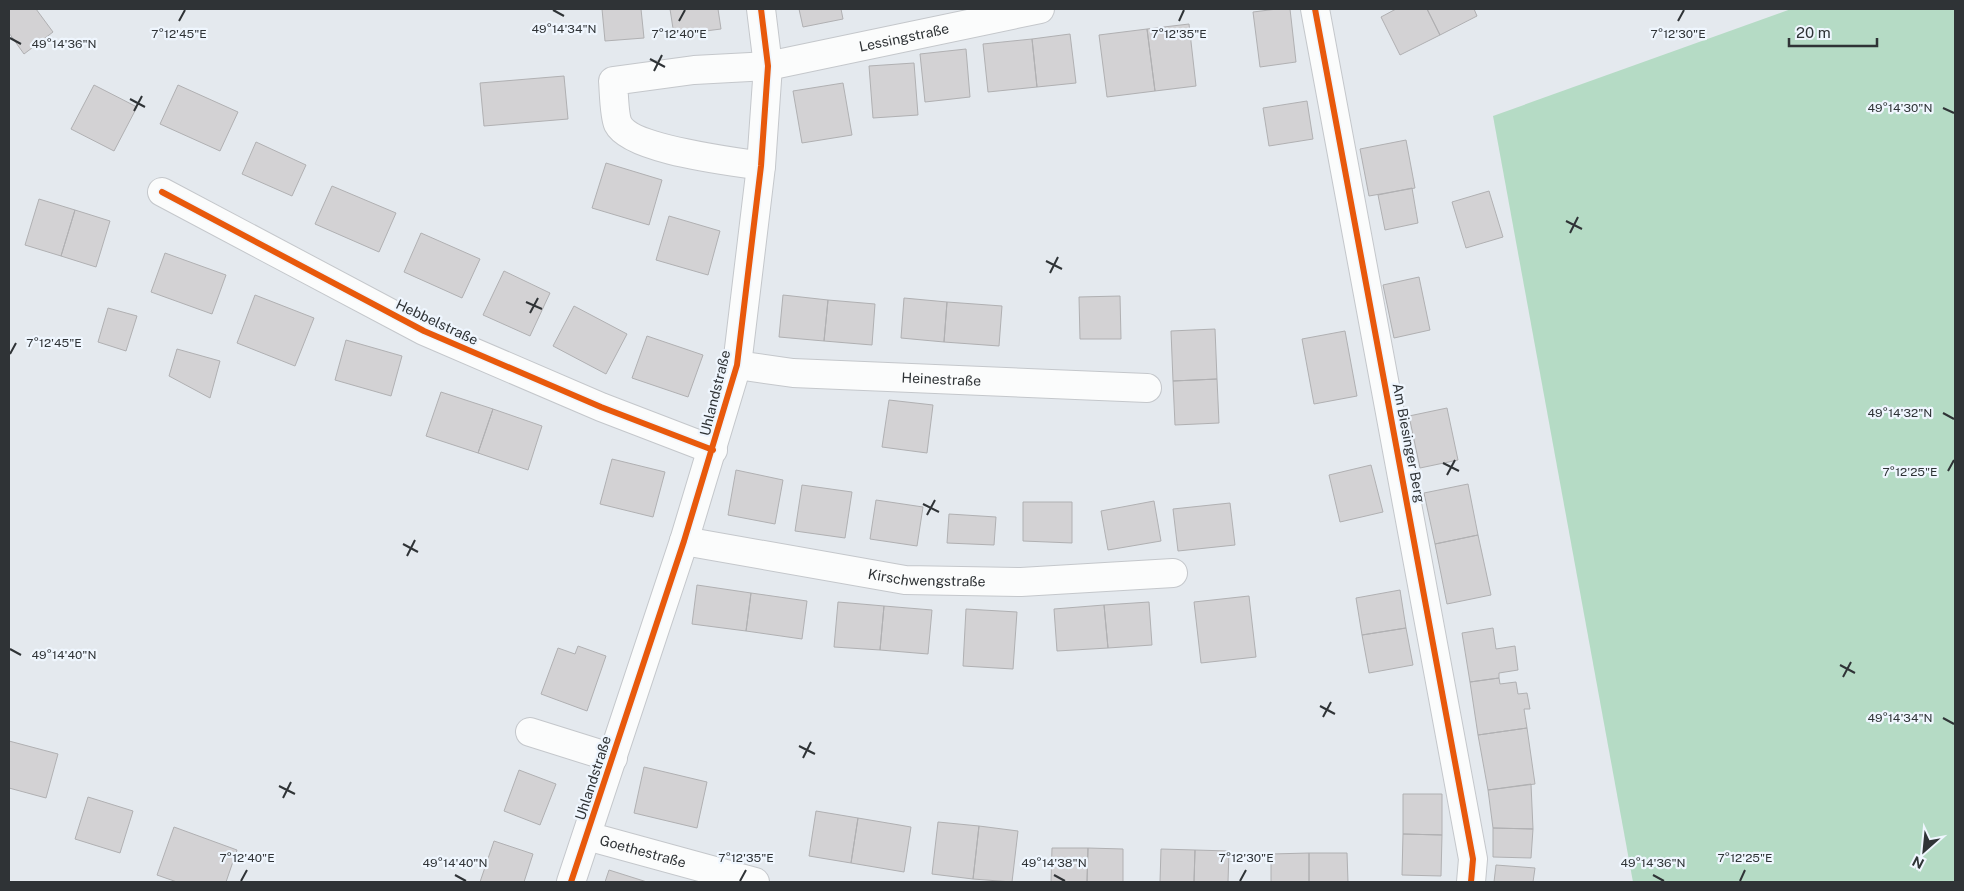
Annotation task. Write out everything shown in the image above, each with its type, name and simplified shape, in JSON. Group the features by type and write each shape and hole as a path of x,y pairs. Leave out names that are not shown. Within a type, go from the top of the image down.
{"street":[{"name":"Uhlandstraße","path":"571,882 684,541 713,450 737,365 761,166 768,66 761,9"},
{"name":"Lessingstraße","path":"761,166 684,154 631,136 618,124 613,81 694,70 768,66 1040,9"},
{"name":"Am Biesinger Berg","path":"1316,9 1474,859 1471,882"},
{"name":"Hebbelstraße","path":"162,192 424,331 601,407 713,450"},
{"name":"Heinestraße","path":"737,365 793,373 1147,388"},
{"name":"Kirschwengstraße","path":"684,541 905,580 1021,582 1173,573"},
{"path":"530,732 613,758"},
{"name":"Goethestraße","path":"587,836 755,882"}],"green space":[{"path":"1791,9 1955,9 1955,882 1633,882 1493,116"}],"building":[{"path":"9,9 36,9 53,32 24,54 9,33"},
{"path":"602,9 641,9 644,38 605,41"},
{"path":"670,9 718,9 721,29 674,35"},
{"path":"799,9 841,9 843,19 803,27"},
{"path":"1290,9 1296,62 1260,67 1253,12"},
{"path":"1396,9 1427,9 1440,35 1400,55 1381,17"},
{"path":"1427,9 1474,9 1477,16 1440,35"},
{"path":"1189,24 1196,86 1155,91 1147,29"},
{"path":"1147,29 1155,91 1107,97 1099,35"},
{"path":"1070,34 1076,83 1037,87 1032,39"},
{"path":"1032,39 1037,87 988,92 983,44"},
{"path":"966,49 970,97 925,102 920,54"},
{"path":"914,63 918,115 873,118 869,66"},
{"path":"564,76 568,119 484,126 480,83"},
{"path":"843,83 852,135 802,143 793,91"},
{"path":"94,85 137,107 114,151 71,129"},
{"path":"178,85 238,112 220,151 160,124"},
{"path":"1307,101 1313,139 1269,146 1263,108"},
{"path":"1406,140 1415,188 1369,196 1360,149"},
{"path":"256,142 306,165 292,196 242,174"},
{"path":"606,163 662,180 649,225 592,208"},
{"path":"332,186 396,213 379,252 315,224"},
{"path":"1412,188 1418,223 1385,230 1378,195"},
{"path":"1489,191 1503,237 1466,248 1452,202"},
{"path":"39,199 75,210 61,256 25,245"},
{"path":"75,210 110,221 96,267 61,256"},
{"path":"669,216 720,231 708,275 656,260"},
{"path":"421,233 480,259 462,298 404,272"},
{"path":"165,253 226,275 212,314 151,292"},
{"path":"504,271 550,293 530,336 483,315"},
{"path":"1419,277 1430,330 1394,338 1383,285"},
{"path":"255,295 314,318 295,366 237,343"},
{"path":"783,295 828,300 824,341 779,337"},
{"path":"1120,296 1121,339 1080,339 1079,297"},
{"path":"904,298 947,302 944,342 901,338"},
{"path":"828,300 875,304 872,345 824,341"},
{"path":"947,302 1002,306 999,346 944,342"},
{"path":"574,306 627,334 606,374 553,346"},
{"path":"108,308 137,316 126,351 98,342"},
{"path":"1215,329 1217,379 1173,381 1171,331"},
{"path":"1345,331 1357,396 1314,404 1302,339"},
{"path":"647,336 703,355 688,397 632,378"},
{"path":"346,340 402,356 391,396 335,380"},
{"path":"177,349 220,361 210,398 169,376"},
{"path":"1217,379 1219,423 1175,425 1173,381"},
{"path":"441,392 493,409 478,453 426,436"},
{"path":"889,400 933,405 927,453 882,447"},
{"path":"1447,408 1458,460 1420,468 1409,416"},
{"path":"493,409 542,426 528,470 478,453"},
{"path":"612,459 665,472 653,517 600,504"},
{"path":"1371,465 1383,512 1340,522 1329,475"},
{"path":"736,470 783,480 775,524 728,515"},
{"path":"1468,484 1478,535 1435,544 1424,493"},
{"path":"802,485 852,492 845,538 795,531"},
{"path":"876,500 923,507 917,546 870,539"},
{"path":"1154,501 1161,541 1108,550 1101,511"},
{"path":"1023,502 1072,502 1072,543 1023,541"},
{"path":"1230,503 1235,545 1178,551 1173,509"},
{"path":"949,514 996,517 994,545 947,543"},
{"path":"1478,535 1491,595 1447,604 1435,544"},
{"path":"697,585 751,593 746,631 692,624"},
{"path":"1400,590 1406,628 1362,635 1356,598"},
{"path":"751,593 807,601 802,639 746,631"},
{"path":"1249,596 1256,657 1201,663 1194,602"},
{"path":"838,602 884,606 880,650 834,647"},
{"path":"1149,602 1152,645 1108,648 1104,605"},
{"path":"1104,605 1108,648 1057,651 1054,609"},
{"path":"884,606 932,610 928,654 880,650"},
{"path":"966,609 1017,612 1013,669 963,666"},
{"path":"1406,628 1413,665 1369,673 1362,635"},
{"path":"1493,628 1496,649 1515,646 1518,670 1499,673 1499,678 1470,682 1462,633"},
{"path":"578,646 606,656 587,711 541,694 558,648 575,654"},
{"path":"1499,678 1500,684 1516,682 1518,694 1527,693 1530,709 1524,709 1527,728 1478,735 1470,682"},
{"path":"1527,728 1535,784 1488,790 1478,735"},
{"path":"9,741 58,754 46,798 9,788"},
{"path":"644,767 707,782 697,828 634,813"},
{"path":"519,770 556,784 540,825 504,811"},
{"path":"1531,784 1533,829 1493,828 1488,790"},
{"path":"1403,794 1442,794 1442,835 1403,834"},
{"path":"88,797 133,811 120,853 75,839"},
{"path":"816,811 858,818 851,863 809,856"},
{"path":"858,818 911,827 904,872 851,863"},
{"path":"938,822 979,826 973,879 932,874"},
{"path":"979,826 1018,831 1012,882 973,879"},
{"path":"174,827 237,850 226,882 177,882 157,875"},
{"path":"1493,828 1533,829 1531,858 1493,857"},
{"path":"1403,834 1442,835 1441,876 1402,875"},
{"path":"494,841 533,854 524,882 480,882"},
{"path":"1052,848 1088,848 1087,882 1051,882"},
{"path":"1088,848 1123,849 1123,882 1087,882"},
{"path":"1161,849 1195,850 1194,882 1160,882"},
{"path":"1195,850 1229,851 1228,882 1194,882"},
{"path":"1309,853 1347,853 1348,882 1309,882"},
{"path":"1309,853 1309,882 1271,882 1271,854"},
{"path":"1496,865 1535,868 1533,882 1494,882"},
{"path":"609,870 647,882 605,882"}],"cycle path":[{"path":"571,882 684,541 737,365 761,166 768,66 761,9"},
{"path":"1315,9 1473,859 1471,882"},
{"path":"162,192 424,331 601,407 713,450"}]}
